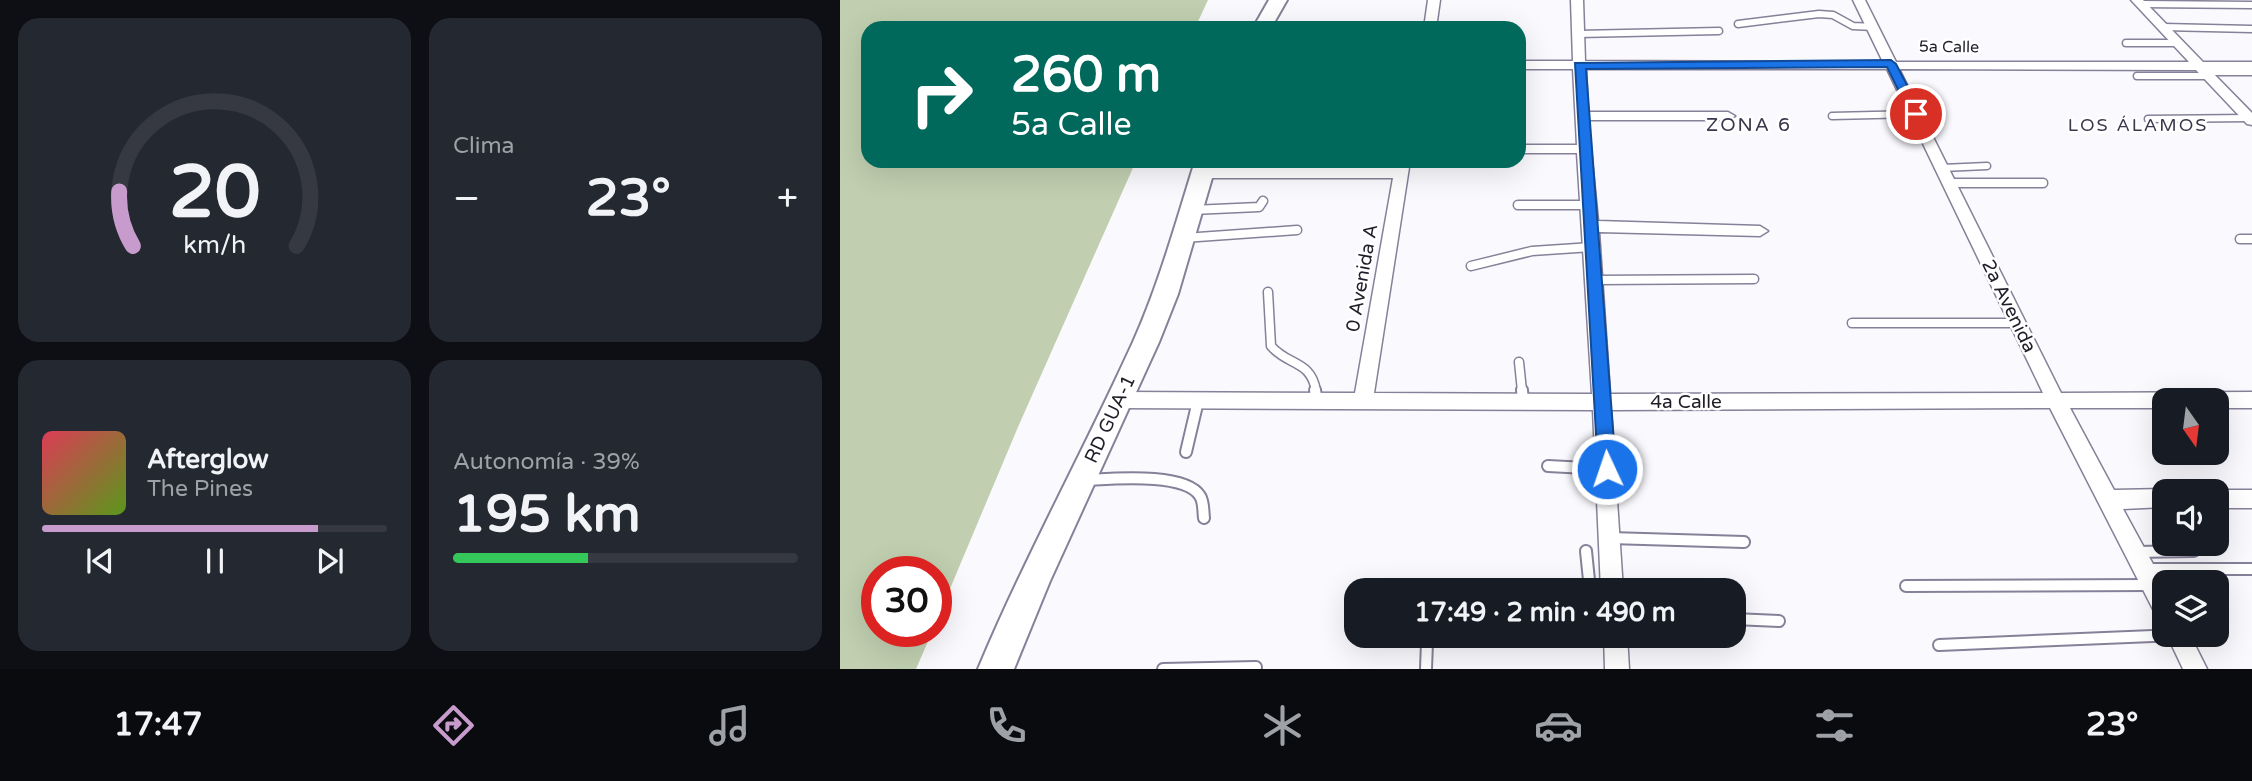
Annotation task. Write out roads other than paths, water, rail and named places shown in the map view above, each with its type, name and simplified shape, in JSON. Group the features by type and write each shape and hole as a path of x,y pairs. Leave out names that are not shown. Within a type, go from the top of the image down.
{"main road":[{"path":"1266,21 1278,0"},
{"name":"RD GUA-1","path":"996,669 1165,294 1205,168"}],"street":[{"path":"1431,21 1434,0"},
{"path":"1577,0 1581,116 1604,402 1612,578"},
{"name":"2a Avenida","path":"1859,0 2055,399 2152,583"},
{"path":"2139,2 2251,119"},
{"name":"5a Calle","path":"1526,65 1891,64 2204,71 2252,65"},
{"path":"1581,116 1728,116"},
{"path":"1526,149 1584,149"},
{"name":"0 Avenida A","path":"1363,401 1402,168"},
{"path":"1590,226 1760,231"},
{"name":"4a Calle","path":"1119,400 2252,400"},
{"path":"2108,500 2152,498"},
{"path":"2229,499 2252,499"},
{"path":"2184,647 2195,669"},
{"path":"1616,648 1617,669"}],"lane":[{"path":"2139,2 2252,5"},
{"path":"1738,24 1819,14 1833,15 1853,26 1874,27"},
{"path":"2163,27 2252,29"},
{"path":"1578,34 1718,32"},
{"path":"2126,43 2178,43"},
{"path":"2137,76 2204,71 2252,72"},
{"path":"1832,116 1916,114"},
{"path":"2148,118 2251,119"},
{"path":"1945,175 1987,166"},
{"path":"1945,175 2043,183"},
{"path":"1192,211 1259,207 1264,201"},
{"path":"1518,205 1589,205"},
{"path":"1183,238 1297,230"},
{"path":"2240,239 2252,239"},
{"path":"1471,266 1532,251 1593,247"},
{"path":"1595,280 1754,279"},
{"path":"1268,292 1271,346 1276,353 1304,365 1311,371 1316,382 1317,402"},
{"path":"1852,323 2018,323"},
{"path":"1519,362 1523,402"},
{"path":"1186,452 1198,401"},
{"path":"1548,466 1593,466 1607,469"},
{"path":"1082,480 1116,478 1171,481 1192,487 1201,496 1204,518"},
{"path":"1610,538 1744,542"},
{"path":"1586,551 1589,578"},
{"path":"2136,552 2152,552"},
{"path":"2144,569 2252,569"},
{"path":"1906,586 2152,585"},
{"path":"1746,620 1779,621"},
{"path":"1939,645 2152,636"},
{"path":"1426,669 1427,648"},
{"path":"1163,669 1256,667"}],"district":[{"name":"ZONA 6","path":"1749,125"},
{"name":"LOS ÁLAMOS","path":"2138,125"}]}
